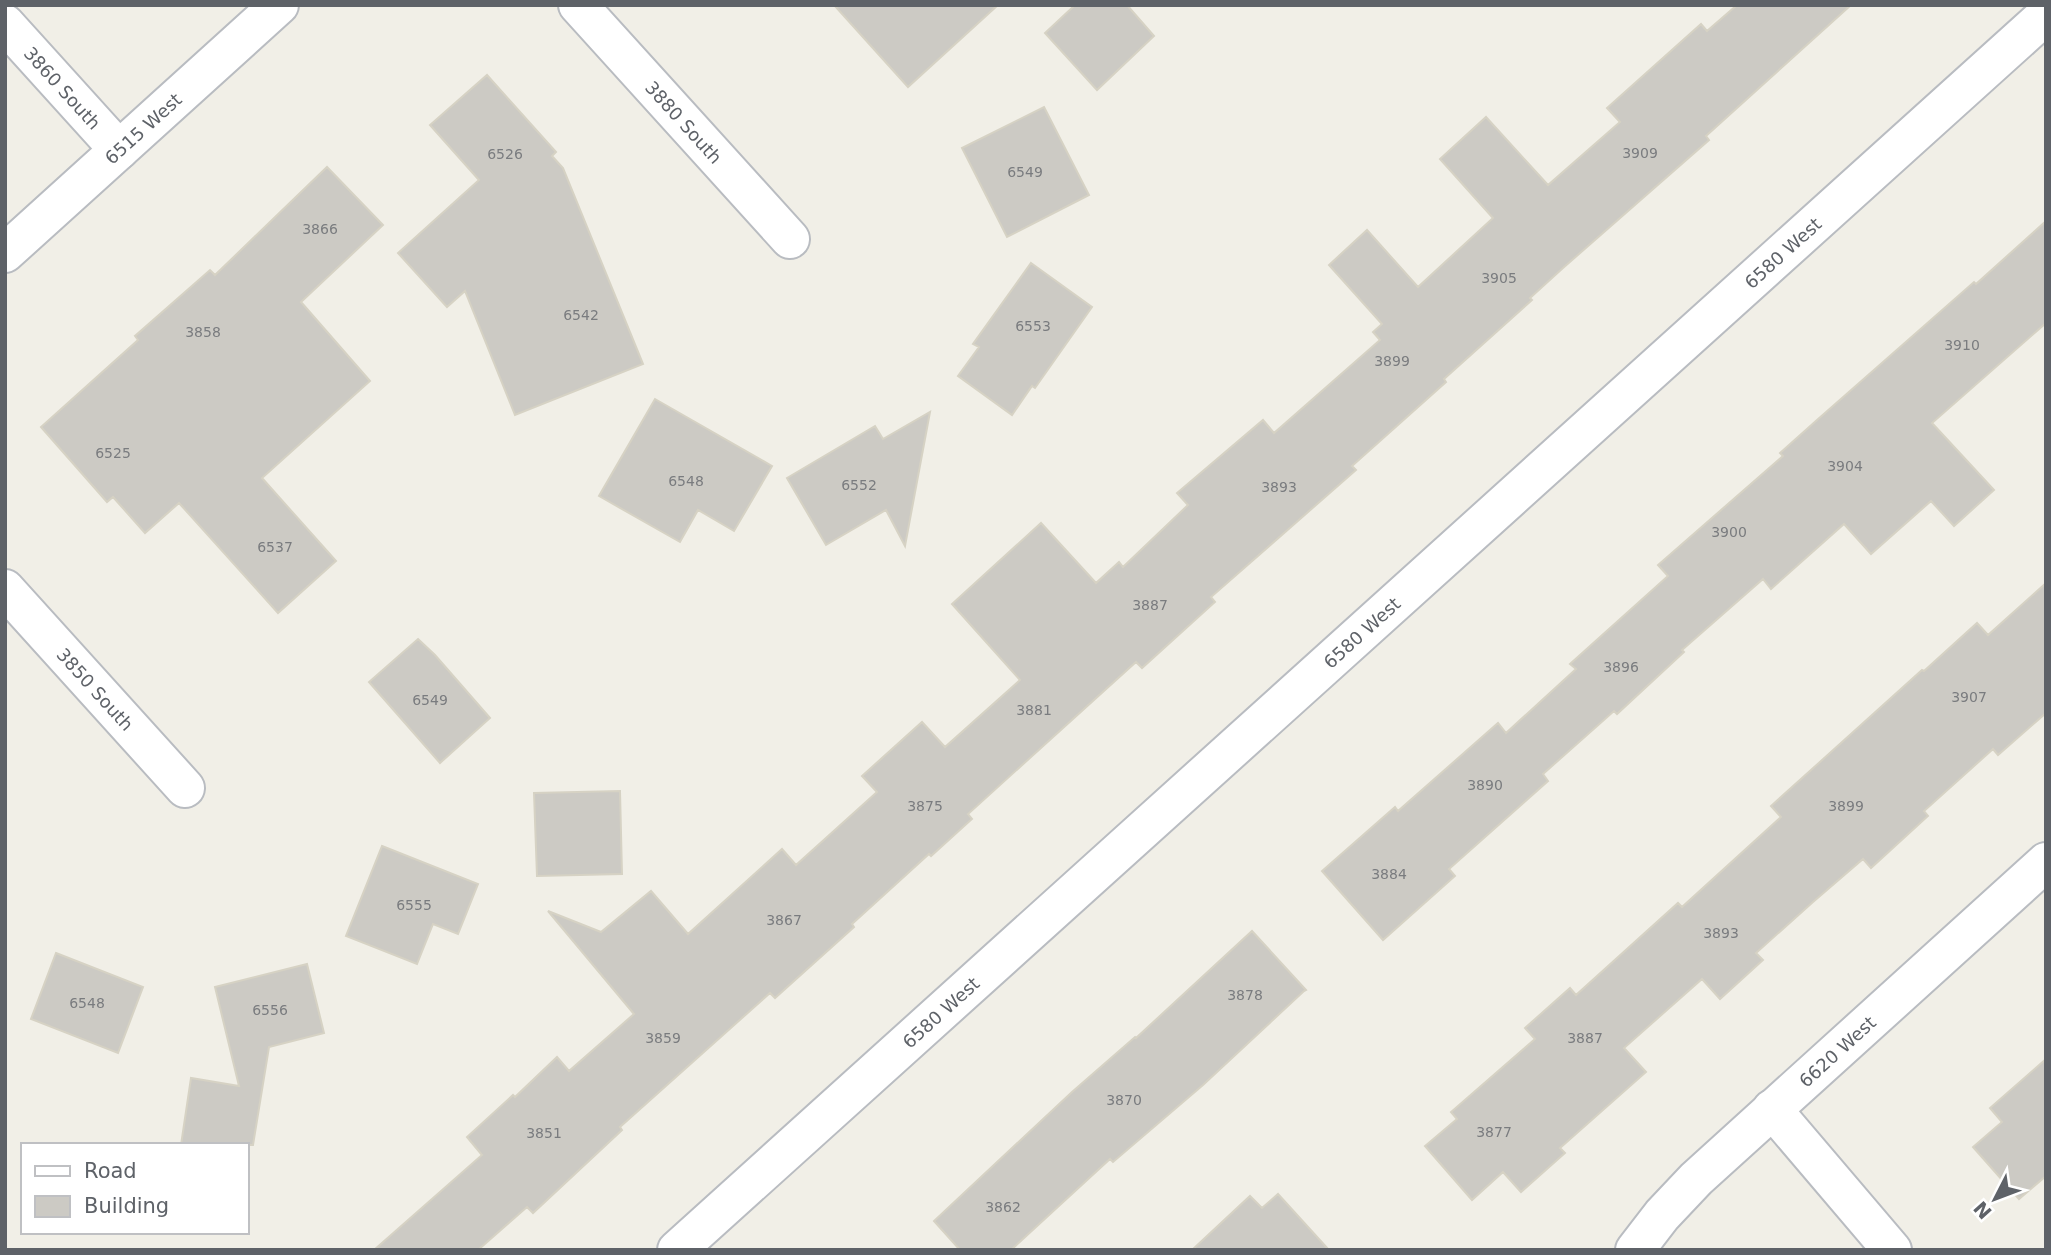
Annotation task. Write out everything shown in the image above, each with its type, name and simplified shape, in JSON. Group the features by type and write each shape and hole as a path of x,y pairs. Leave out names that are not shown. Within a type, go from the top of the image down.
{"street":[{"name":"6515 West","path":"5,253 279,5"},
{"name":"3880 South","path":"579,5 790,239"},
{"name":"6580 West","path":"677,1250 2046,15"},
{"name":"3860 South","path":"5,24 119,150"},
{"name":"3850 South","path":"5,589 185,788"},
{"name":"6620 West","path":"1634,1250 1678,1197 2046,862"},
{"path":"1772,1109 1892,1250"}],"building":[{"path":"834,5 998,5 908,87"},
{"path":"1075,5 1127,5 1154,36 1097,90 1045,33"},
{"path":"1737,5 1851,5 1706,136 1709,140 1530,298 1532,300 1444,379 1446,382 1352,466 1356,470 1211,597 1215,602 1142,668 1136,662 968,814 972,819 852,924 854,927 775,998 770,993 620,1127 622,1130 533,1213 527,1207 478,1250 374,1250 482,1155 467,1137 513,1095 515,1097 557,1057 569,1071 634,1014 548,911 601,932 651,891 688,934 782,849 796,865 877,792 862,776 922,722 945,747 1020,680 952,604 1041,523 1096,583 1119,562 1123,567 1188,505 1177,493 1263,420 1274,433 1380,340 1373,332 1382,324 1329,265 1367,230 1418,287 1493,218 1440,159 1486,117 1548,185 1620,122 1607,108 1701,24 1707,31"},
{"path":"487,75 556,152 552,156 563,168 643,364 515,415 465,291 447,307 398,253 479,180 430,125"},
{"path":"1044,107 1089,195 1007,237 962,148"},
{"path":"327,167 383,225 301,302 370,381 262,478 336,561 278,613 179,503 145,533 113,497 107,502 41,427 138,340 135,336 210,270 215,275"},
{"path":"2046,221 2046,323 1932,423 1994,490 1954,526 1931,501 1871,554 1844,524 1771,589 1763,579 1682,650 1684,652 1617,714 1614,711 1543,774 1548,781 1449,869 1455,876 1383,940 1322,871 1395,807 1398,811 1498,723 1506,733 1576,669 1570,664 1668,576 1658,565 1783,456 1780,453 1817,420"},
{"path":"1031,263 1092,307 1035,388 1032,386 1012,415 958,376 979,347 973,344"},
{"path":"655,399 772,466 734,531 698,510 680,542 599,496"},
{"path":"930,412 905,546 886,510 826,545 787,478 875,426 883,439"},
{"path":"2046,583 2046,713 1998,755 1993,749 1924,811 1928,816 1871,868 1863,859 1813,902 1756,953 1763,960 1720,999 1702,979 1624,1048 1646,1072 1560,1148 1565,1153 1521,1192 1503,1172 1472,1200 1425,1146 1457,1119 1451,1112 1535,1039 1525,1028 1570,988 1576,995 1678,903 1682,907 1781,817 1771,806 1977,623 1988,635"},
{"path":"418,639 490,718 440,763 369,682"},
{"path":"620,791 622,874 537,876 534,793"},
{"path":"382,846 478,884 458,934 433,924 417,964 346,936"},
{"path":"1252,931 1306,990 1203,1085 1113,1162 1110,1159 1011,1250 960,1250 934,1221 1072,1092 1136,1038"},
{"path":"56,953 143,987 118,1053 31,1019"},
{"path":"307,964 324,1033 269,1047 253,1145 181,1143 191,1078 239,1086 215,987"},
{"path":"2046,1059 2046,1176 2019,1199 1973,1147 2002,1122 1990,1108"},
{"path":"1278,1194 1329,1250 1192,1250 1250,1196 1262,1208"}]}
